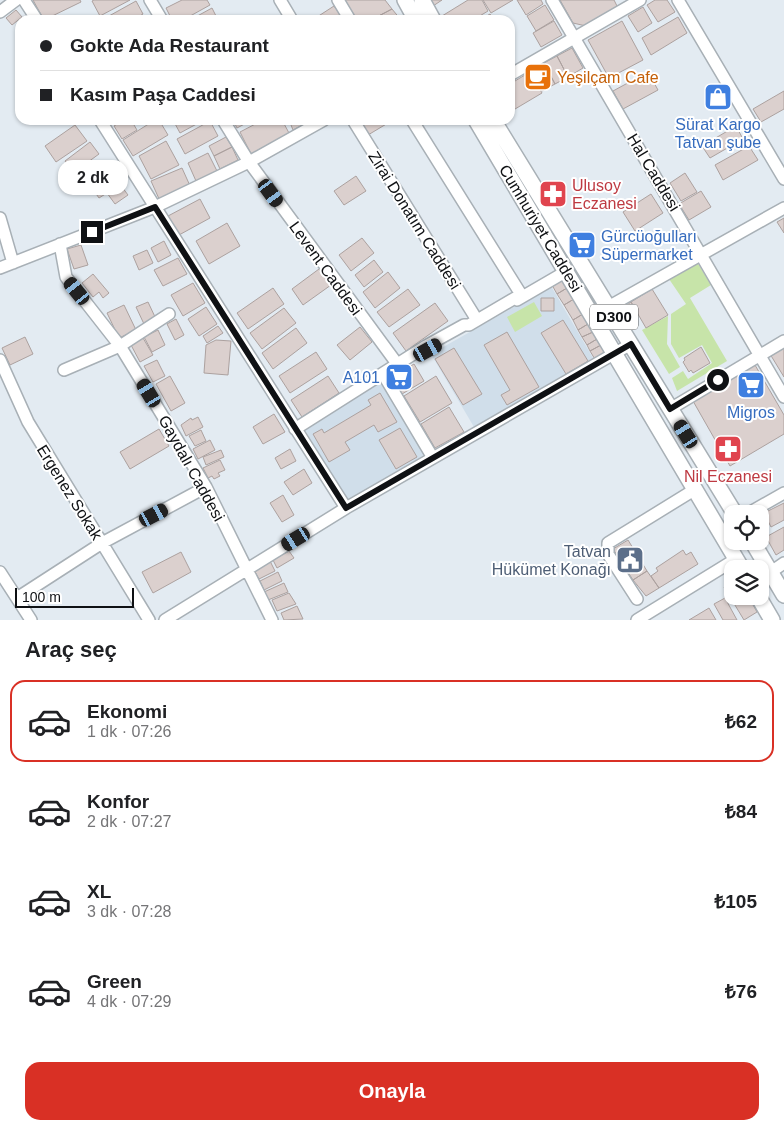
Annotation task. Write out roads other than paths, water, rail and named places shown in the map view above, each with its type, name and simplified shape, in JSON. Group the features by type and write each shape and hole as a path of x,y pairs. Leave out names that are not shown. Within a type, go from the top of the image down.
{"highway":[{"path":"405,0 413,15"},
{"path":"422,0 430,15"},
{"name":"Cumhuriyet Caddesi","path":"479,125 563,273 616,353 736,560"},
{"name":"Cumhuriyet Caddesi","path":"496,125 729,505"},
{"path":"738,560 738,555 743,549 751,547 784,595"},
{"path":"763,605 772,620"}],"street":[{"path":"0,12 16,0"},
{"path":"24,0 34,15"},
{"path":"150,0 159,15"},
{"path":"280,0 289,15"},
{"path":"338,0 347,15"},
{"name":"Hal Caddesi","path":"552,0 702,253 784,397"},
{"path":"515,72 640,0"},
{"path":"624,10 648,0"},
{"path":"678,0 784,179"},
{"path":"515,67 555,45 560,45"},
{"path":"103,125 346,508"},
{"name":"Levent Caddesi","path":"226,125 249,162 398,365"},
{"path":"0,268 155,207 249,162 315,125"},
{"name":"Zirai Donatım Caddesi","path":"355,125 477,321"},
{"path":"415,125 522,296"},
{"path":"608,307 784,208"},
{"path":"0,218 13,263"},
{"name":"Gaydalı Caddesi","path":"60,244 66,277 120,346 206,487 272,620"},
{"path":"295,429 426,346 464,325 477,321 514,298 550,282 563,273"},
{"path":"64,370 120,346 169,314"},
{"path":"670,409 784,342"},
{"path":"165,620 346,508 631,344"},
{"name":"Ergenez Sokak","path":"0,360 28,422 149,620"},
{"path":"383,374 433,458"},
{"path":"17,598 102,543 206,487"},
{"path":"637,599 608,554 606,546 614,539 694,490"},
{"path":"763,505 784,493"},
{"path":"759,558 784,564"},
{"path":"644,618 724,571"},
{"path":"0,572 31,620"}],"place":[{"name":"Yeşilçam Cafe","path":"538,77"},
{"name":"Sürat Kargo Tatvan şube","path":"718,97"},
{"name":"Ulusoy Eczanesi","path":"553,194"},
{"name":"Gürcüoğulları Süpermarket","path":"582,245"},
{"name":"A101","path":"399,377"},
{"name":"Migros","path":"751,385"},
{"name":"Nil Eczanesi","path":"728,449"},
{"name":"Tatvan Hükümet Konağı","path":"630,560"}]}
